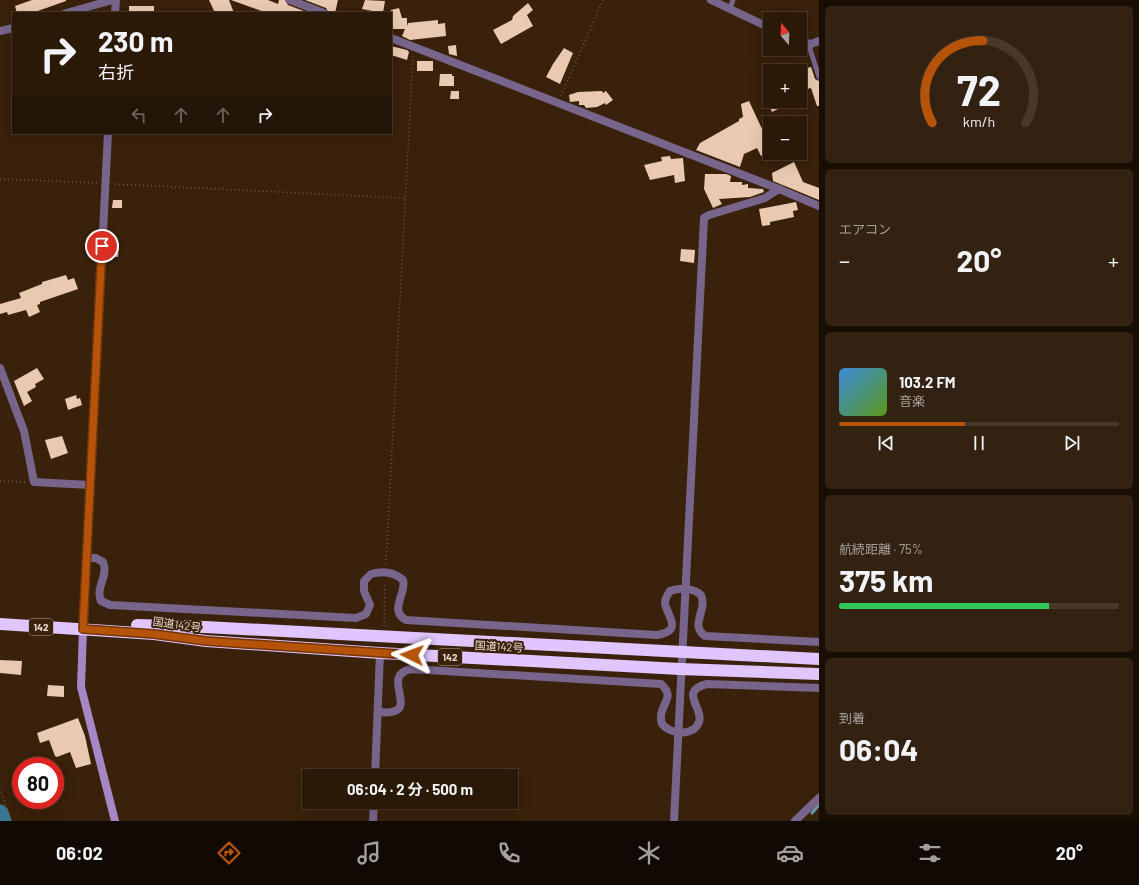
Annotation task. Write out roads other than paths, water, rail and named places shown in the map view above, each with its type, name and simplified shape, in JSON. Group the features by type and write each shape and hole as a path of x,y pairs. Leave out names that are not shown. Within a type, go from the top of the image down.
{"highway":[{"name":"国道142号","path":"0,624 154,634 206,641 380,653 680,669 819,674"},
{"name":"国道142号","path":"83,629 105,624 205,627 819,659"}],"street":[{"path":"70,12 115,0 115,12"},
{"path":"293,0 322,12"},
{"path":"711,0 763,24"},
{"path":"0,32 12,28"},
{"path":"392,38 779,189 819,206"},
{"path":"807,43 811,44 819,41"},
{"path":"108,134 94,435 86,558 81,687 115,821"},
{"path":"674,821 680,669 704,218 709,215 765,198 779,189"},
{"path":"0,368 24,430 34,482 90,485"},
{"path":"86,558 96,558 103,562 106,572 98,592 101,601 110,605 356,618 366,614 370,605 364,591 364,581 371,574 385,572 394,573 403,580 404,590 397,606 397,610 399,615 406,620 663,634 668,631 672,623 665,603 666,598 670,591 676,589 698,591 704,600 697,624 698,629 705,636 819,642"},
{"path":"375,769 379,712 380,653"},
{"path":"379,712 396,711 401,705 402,699 397,688 397,681 404,670 411,669 661,684 668,693 668,700 660,713 662,724 669,730 678,732 691,730 699,722 699,713 694,704 693,696 695,690 702,685 819,688"},
{"path":"795,821 819,798"},
{"path":"372,821 373,809"}],"lane":[{"path":"730,8 733,0"},
{"path":"811,44 810,50 819,77"}],"waterway":[{"path":"812,813 819,805"},
{"path":"0,813 3,821"}]}
